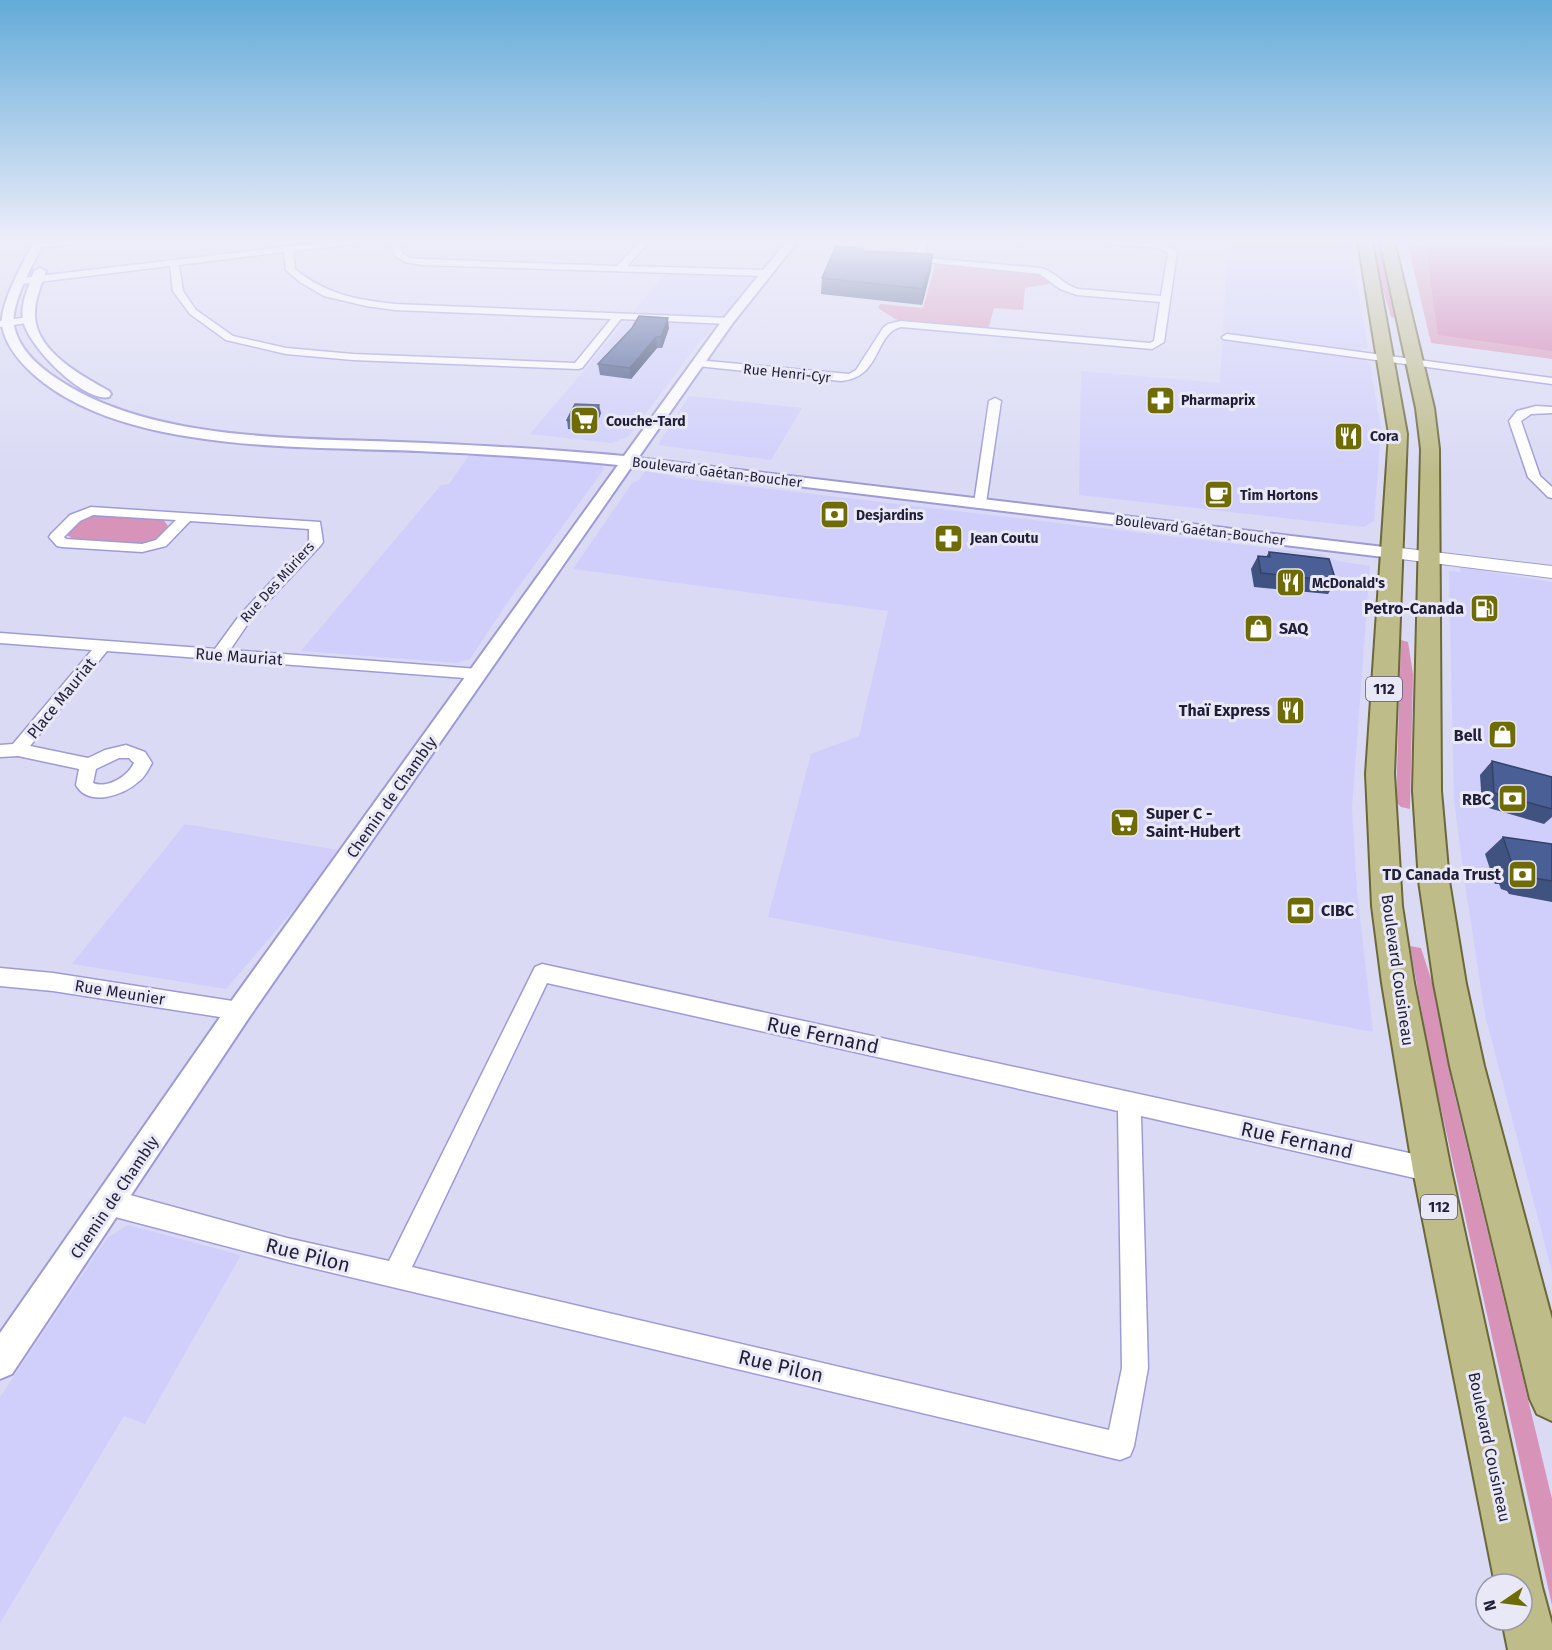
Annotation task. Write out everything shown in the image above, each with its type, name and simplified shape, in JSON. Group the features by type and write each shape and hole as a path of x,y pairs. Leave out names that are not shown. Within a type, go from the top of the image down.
{"main road":[{"name":"Boulevard Cousineau","path":"1379,318 1398,434 1380,774 1382,845 1393,954 1432,1170 1516,1572"},
{"path":"1404,318 1426,414 1430,449 1427,791 1437,902 1450,984 1467,1065 1552,1399"},
{"name":"Boulevard Gaétan-Boucher","path":"1393,547 1552,560"},
{"name":"Boulevard Gaétan-Boucher","path":"1429,551 1552,572"},
{"path":"1529,1632 1533,1650"}],"street":[{"path":"202,318 230,338 286,351 353,357 578,366 617,318"},
{"path":"663,318 728,321"},
{"name":"Chemin de Chambly","path":"0,1362 239,1011 730,318"},
{"name":"Rue Henri-Cyr","path":"697,363 842,378 852,377 860,372 886,330 901,324 1152,346 1159,342 1162,318"},
{"path":"4,324 29,320"},
{"name":"Boulevard Gaétan-Boucher","path":"29,320 35,334 52,359 84,384 116,399 169,416 266,428 632,456 981,498 1160,513 1393,547"},
{"name":"Boulevard Gaétan-Boucher","path":"4,324 21,354 40,374 97,406 150,424 262,438 632,456"},
{"path":"1227,337 1552,381"},
{"path":"981,498 995,401"},
{"path":"1552,410 1525,412 1517,417 1515,422 1534,477 1552,494"},
{"name":"Boulevard Gaétan-Boucher","path":"981,498 1106,518 1393,547"},
{"name":"Rue Des Mûriers","path":"187,517 160,543 142,548 62,543 56,537 75,518 92,511 315,525 316,542 243,619 220,654"},
{"path":"1106,518 1153,518 1159,516 1160,513"},
{"name":"Rue Mauriat","path":"0,638 478,674"},
{"name":"Place Mauriat","path":"18,750 104,645"},
{"name":"Place Mauriat","path":"0,751 18,750 90,765"},
{"name":"Rue Fernand","path":"396,1276 542,973 1432,1170"},
{"name":"Rue Meunier","path":"5,983 53,982 239,1011"},
{"name":"Rue Pilon","path":"109,1204 130,1207 287,1250 1120,1446 1135,1368 1129,1103"}],"shaded area":[{"path":"628,318 722,318 699,343 628,437 611,443 530,434"},
{"path":"894,318 991,318 988,330 902,323"},
{"path":"1224,318 1363,318 1368,348 1360,350 1364,360 1370,364 1381,429 1374,521 1364,527 1079,495 1081,371 1220,383"},
{"path":"1425,318 1552,318 1552,359 1431,343"},
{"path":"1436,318 1552,318 1552,351 1438,335"},
{"path":"689,396 802,408 771,460 658,445"},
{"path":"472,451 600,463 604,469 507,603 470,659 456,663 301,651 441,485 449,484"},
{"path":"645,471 677,478 1321,554 1338,561 1370,566 1352,808 1357,891 1373,1032 768,917 811,754 859,736 888,611 573,569 632,483 639,480"},
{"path":"97,515 163,519 168,526 158,538 141,544 75,540 67,535 79,521"},
{"path":"1459,567 1552,582 1552,1272 1485,1015 1464,877 1454,801 1449,571 1461,572"},
{"path":"1401,640 1408,642 1413,674 1410,809 1401,807 1396,802"},
{"path":"185,824 344,851 226,989 72,964"},
{"path":"1410,946 1421,948 1432,982 1452,1084 1552,1499 1552,1605 1431,1064"},
{"path":"128,1225 241,1255 145,1424 124,1416 0,1623 0,1397 107,1238"}],"building":[{"path":"638,318 668,318 661,337 656,337 630,368 598,364 632,328"},
{"path":"575,404 599,405 593,422 567,420"},
{"path":"1269,552 1329,559 1336,581 1261,573 1258,556 1270,557"},
{"path":"1492,761 1552,777 1552,809 1494,793"},
{"path":"1503,837 1552,844 1552,881 1527,877 1526,873 1520,872 1518,867 1513,867"}],"place":[{"name":"Pharmaprix","path":"1160,400"},
{"name":"Couche-Tard","path":"585,421"},
{"name":"Cora","path":"1349,436"},
{"name":"Tim Hortons","path":"1219,495"},
{"name":"Desjardins","path":"835,515"},
{"name":"Jean Coutu","path":"949,538"},
{"name":"McDonald's","path":"1291,583"},
{"name":"Petro-Canada","path":"1485,608"},
{"name":"SAQ","path":"1258,628"},
{"name":"Thaï Express","path":"1291,710"},
{"name":"Bell","path":"1503,735"},
{"name":"RBC","path":"1512,799"},
{"name":"Super C - Saint-Hubert","path":"1125,822"},
{"name":"TD Canada Trust","path":"1522,874"},
{"name":"CIBC","path":"1300,910"}]}
